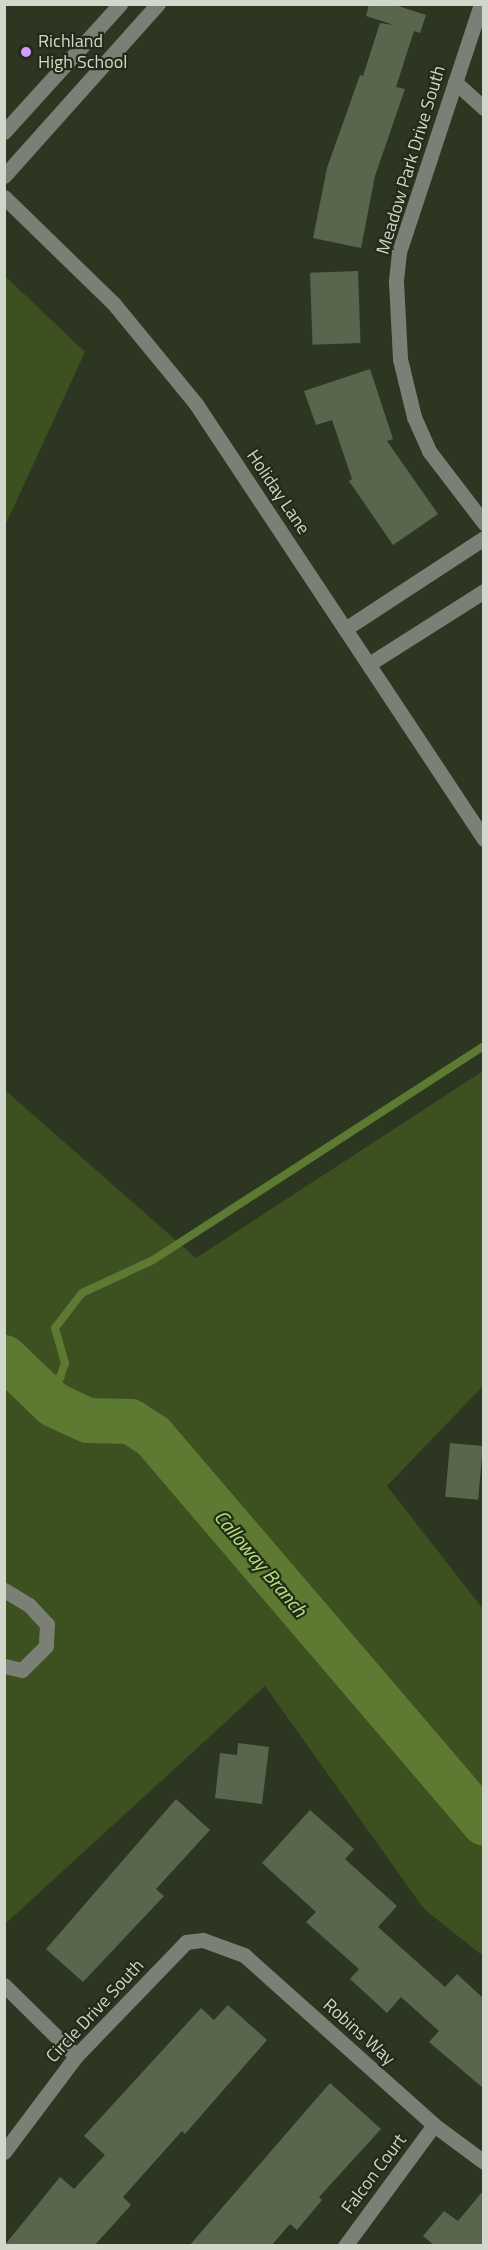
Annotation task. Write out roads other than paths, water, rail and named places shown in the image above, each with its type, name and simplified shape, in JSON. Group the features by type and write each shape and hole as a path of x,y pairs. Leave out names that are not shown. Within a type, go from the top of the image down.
{"street":[{"path":"4,132 120,4"},
{"path":"4,176 158,4"},
{"name":"Meadow Park Drive South","path":"481,4 399,252 400,359 414,417 429,451 483,523"},
{"path":"455,82 483,108"},
{"name":"Holiday Lane","path":"4,196 75,262 159,356 196,404 483,839"},
{"path":"345,629 483,538"},
{"path":"369,664 483,591"},
{"path":"4,1590 29,1605 47,1624 46,1646 22,1670 4,1666"},
{"name":"Circle Drive South","path":"4,2152 76,2056 186,1942 203,1940"},
{"name":"Robins Way","path":"203,1940 244,1955 434,2125 483,2162"},
{"path":"4,1985 76,2056"},
{"name":"Falcon Court","path":"345,2246 434,2125"}],"waterway":[{"path":"36,1387 60,1378 65,1363 55,1328 82,1293 153,1260 484,1046"},
{"name":"Calloway Branch","path":"4,1357 53,1404 88,1420 130,1421 153,1436 484,1823"}],"place":[{"name":"Richland High School","path":"26,52"}]}
